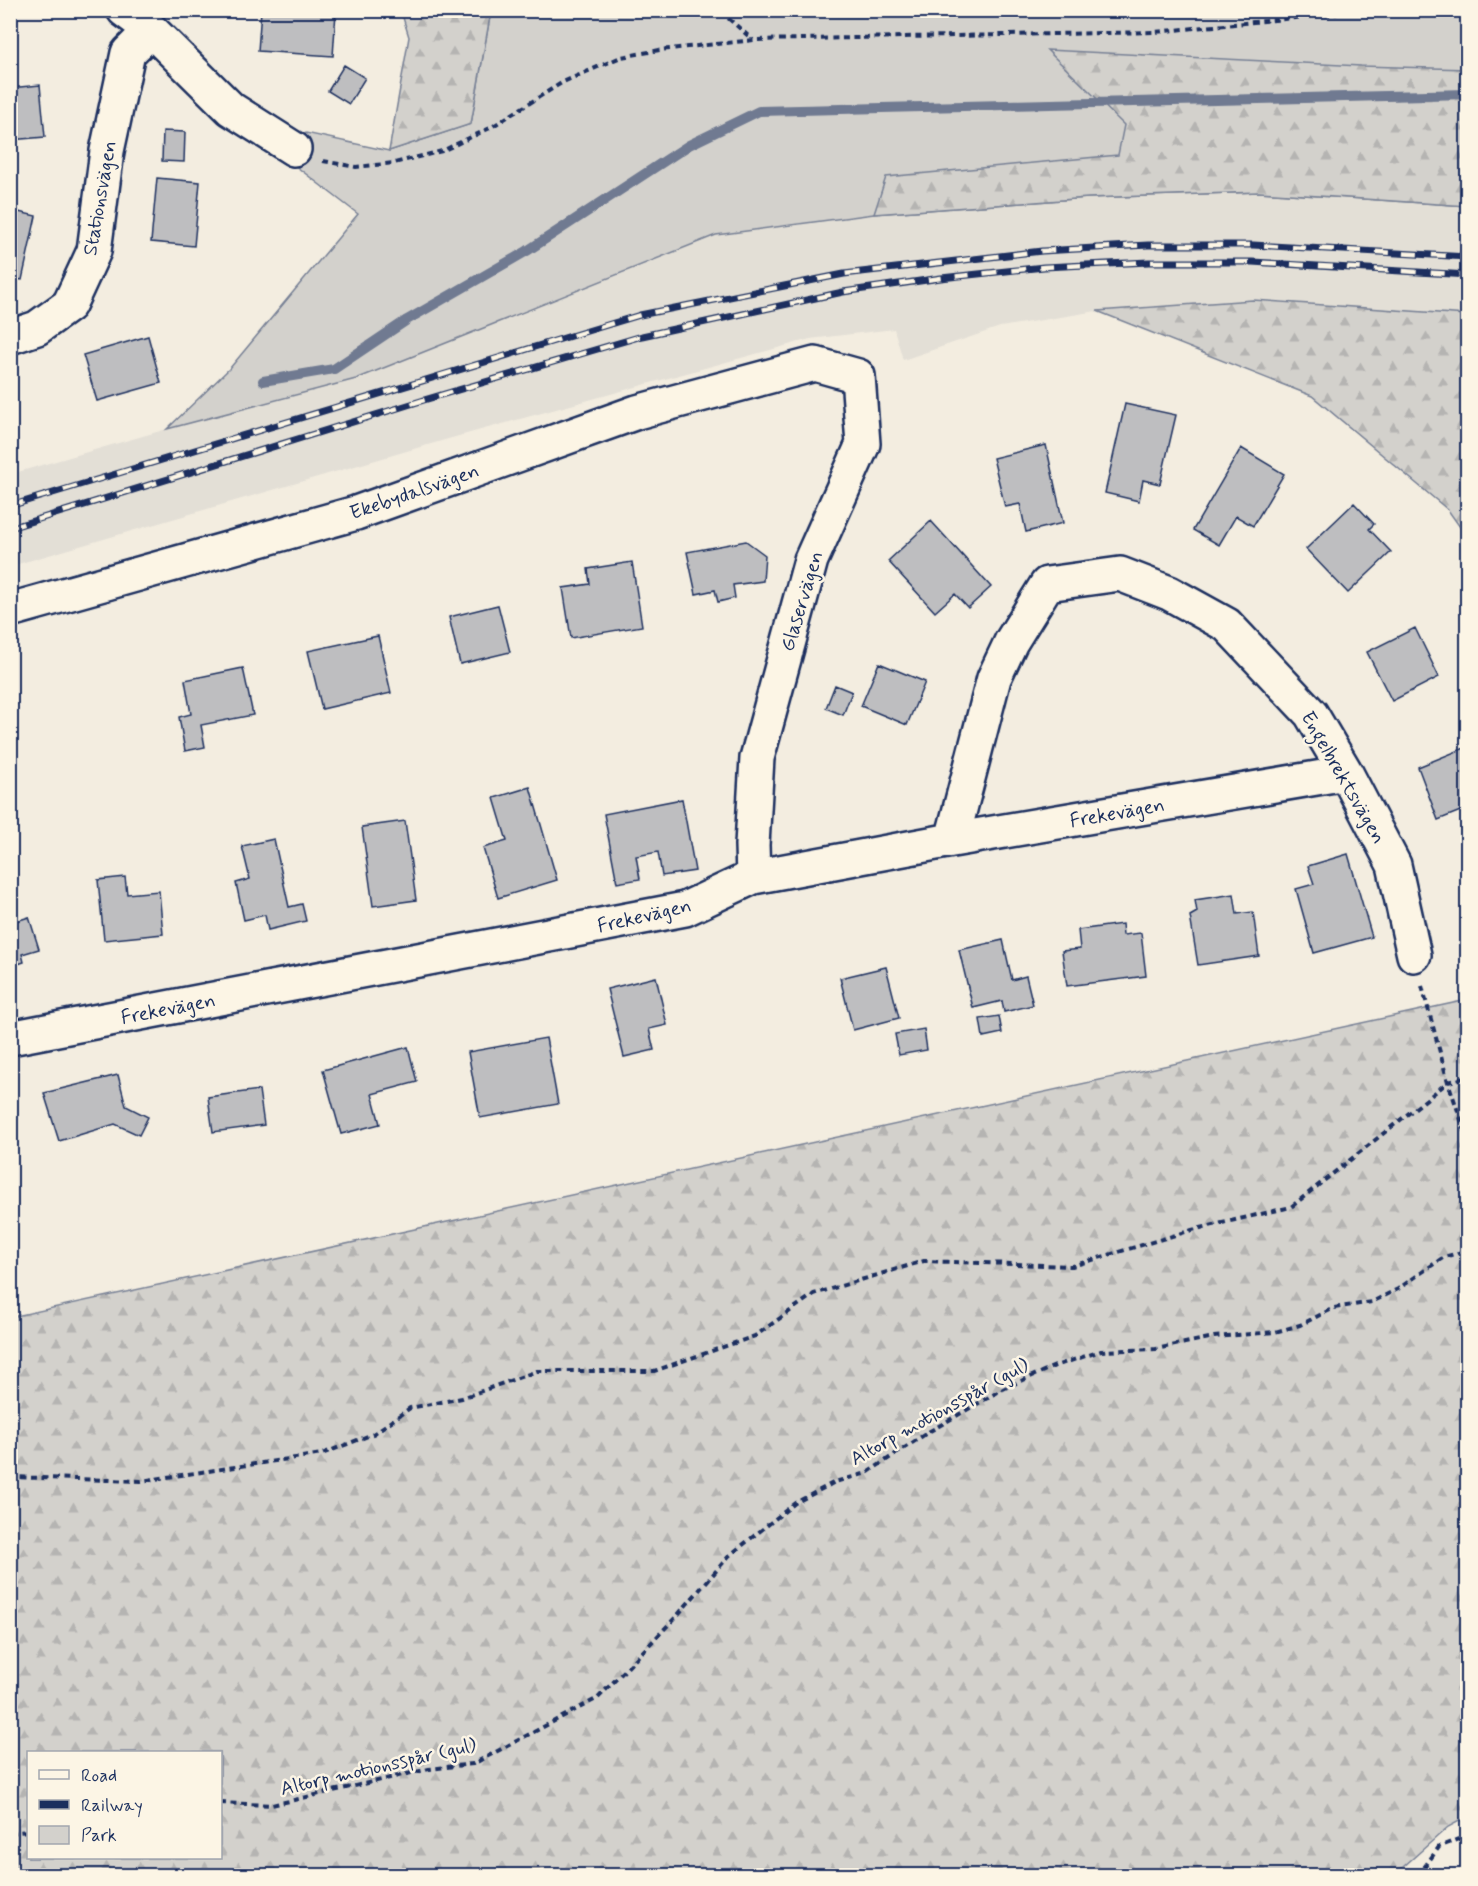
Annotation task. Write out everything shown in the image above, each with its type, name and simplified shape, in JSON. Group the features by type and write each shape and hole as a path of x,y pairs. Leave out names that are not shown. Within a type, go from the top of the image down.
{"street":[{"path":"124,10 151,30 231,109 294,149"},
{"name":"Stationsvägen","path":"10,337 37,328 69,305 94,251 107,152 128,53 151,30"},
{"name":"Ekebydalsvägen","path":"10,610 356,513 637,412 815,364"},
{"name":"Glaservägen","path":"753,877 752,844 757,758 811,560 863,444 858,376 815,364"},
{"name":"Engelbrektsvägen","path":"952,840 994,678 1011,642 1047,584 1120,573 1169,593 1227,624 1311,714 1346,773 1394,865 1414,955"},
{"name":"Frekevägen","path":"10,1038 686,909 753,877 952,840 1346,773"}],"path":[{"path":"722,10 754,40"},
{"path":"294,149 316,160 356,167 394,163 442,151 490,128 563,82 621,57 660,50 754,40 1155,32 1334,14 1353,10"},
{"path":"1414,955 1448,1082 1467,1140"},
{"path":"10,1477 141,1481 322,1454 373,1434 411,1408 462,1398 537,1371 654,1371 755,1336 813,1294 924,1261 1072,1266 1192,1230 1291,1208 1448,1082 1467,1077"},
{"name":"Altorp motionsspår (gul)","path":"222,1803 272,1805 429,1769 473,1764 598,1698 729,1556 795,1503 835,1482 867,1473 930,1431 1005,1388 1055,1366 1101,1351 1156,1349 1215,1337 1275,1332 1300,1325 1334,1308 1372,1302 1398,1289 1444,1257 1467,1250"},
{"path":"10,1833 27,1831"},
{"path":"1412,1875 1420,1874 1439,1847 1467,1835"}],"shaded area":[{"path":"1259,192 1467,206 1467,315 1253,300 1097,311 1000,327 903,360 894,329 810,339 448,439 11,566 11,474 167,429 356,379 716,235 874,214 1088,198"}],"green space":[{"path":"401,11 491,11 471,124 389,151 409,37"},
{"path":"491,11 1467,11 1467,206 1259,192 1088,198 874,214 716,235 356,379 167,429 230,368 358,214 293,164 306,133 389,151 471,124"},
{"path":"1047,50 1467,69 1467,206 1259,192 1088,198 874,214 886,177 1118,155 1124,125"},
{"path":"1253,300 1467,315 1467,537 1448,510 1312,396 1097,311"},
{"path":"1467,1000 1467,1817 1448,1827 1394,1875 11,1875 11,1317"}],"building":[{"path":"261,10 336,12 333,56 258,51"},
{"path":"344,65 365,78 349,104 328,91"},
{"path":"40,85 45,137 10,140 10,88"},
{"path":"163,131 185,132 184,162 162,161"},
{"path":"157,178 200,182 194,246 151,242"},
{"path":"10,210 36,216 22,280 10,278"},
{"path":"148,336 161,383 97,401 83,355"},
{"path":"1125,404 1176,415 1160,484 1143,480 1139,501 1105,493"},
{"path":"1046,445 1063,523 1026,532 1020,504 1005,507 993,458"},
{"path":"1241,448 1284,474 1253,526 1236,516 1219,545 1193,530"},
{"path":"1354,503 1374,524 1369,529 1391,552 1348,593 1306,549"},
{"path":"931,521 991,587 968,608 955,594 935,612 888,561"},
{"path":"746,541 765,555 763,581 733,585 735,598 718,602 715,590 696,594 687,552"},
{"path":"632,562 642,626 571,638 563,588 590,584 588,569"},
{"path":"498,605 510,652 460,664 449,617"},
{"path":"1415,628 1439,677 1392,701 1367,652"},
{"path":"378,636 391,693 322,709 308,651"},
{"path":"879,663 925,682 907,725 861,706"},
{"path":"243,668 253,715 201,725 205,747 185,751 179,717 191,714 185,680"},
{"path":"835,685 852,692 843,715 826,708"},
{"path":"1467,747 1468,808 1438,820 1418,767"},
{"path":"530,787 557,880 498,898 483,848 507,841 494,798"},
{"path":"682,799 695,871 662,876 658,852 636,856 640,879 617,883 604,814"},
{"path":"405,821 416,900 373,906 362,827"},
{"path":"274,839 289,907 302,904 306,921 268,930 265,915 244,920 236,883 250,879 242,846"},
{"path":"1348,854 1372,937 1314,953 1296,889 1314,884 1308,866"},
{"path":"125,877 127,894 159,891 163,934 104,940 98,880"},
{"path":"1234,894 1237,914 1253,912 1259,956 1198,965 1190,916 1197,912 1195,900"},
{"path":"29,917 39,949 22,954 24,962 12,966 10,923"},
{"path":"1122,924 1123,935 1141,933 1146,976 1067,986 1062,951 1080,949 1078,930"},
{"path":"1003,940 1012,980 1026,976 1033,1005 1004,1012 1002,1001 973,1008 959,950"},
{"path":"886,967 899,1018 853,1030 840,978"},
{"path":"656,977 667,1025 649,1029 654,1050 624,1057 607,989"},
{"path":"999,1016 1002,1033 983,1037 980,1019"},
{"path":"924,1029 927,1050 899,1055 895,1034"},
{"path":"546,1038 558,1104 480,1118 468,1052"},
{"path":"408,1047 417,1082 372,1094 380,1124 341,1134 323,1070"},
{"path":"118,1075 126,1106 148,1117 139,1135 115,1124 59,1141 44,1093"},
{"path":"259,1090 264,1125 213,1132 208,1097"}],"waterway":[{"path":"263,381 334,369 407,320 527,251 689,145 759,111 1468,94"}],"railway":[{"path":"10,506 640,315 844,274 1042,251 1148,245 1253,245 1468,257"},
{"path":"10,528 424,400 642,336 843,292 1044,267 1149,262 1252,262 1468,275"}]}
